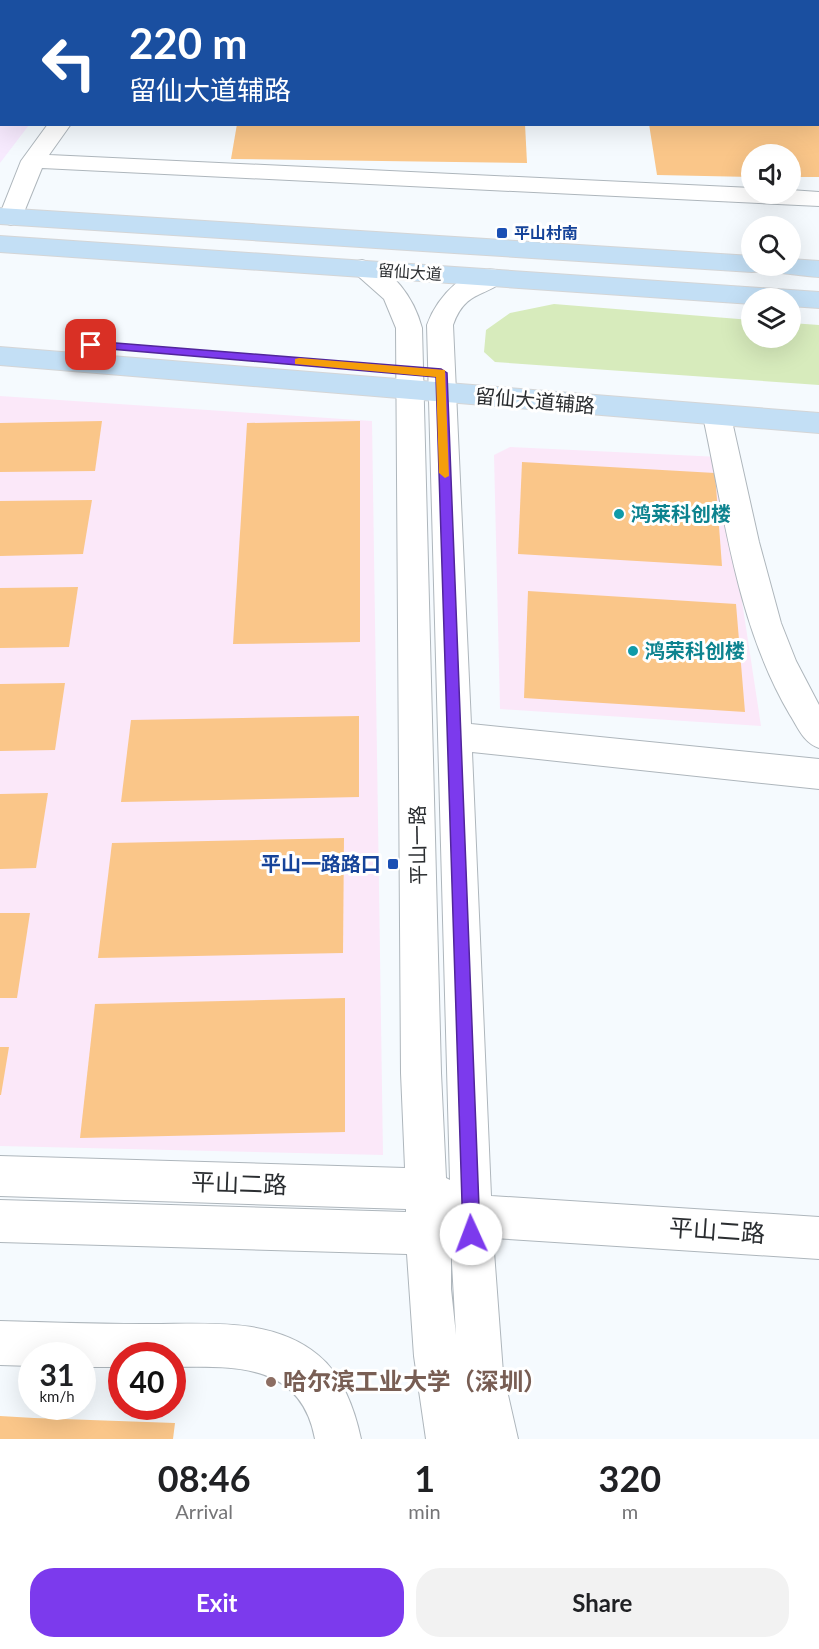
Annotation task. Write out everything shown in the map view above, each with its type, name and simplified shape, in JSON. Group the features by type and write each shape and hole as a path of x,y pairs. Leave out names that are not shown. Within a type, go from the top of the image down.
{"main road":[{"name":"留仙大道","path":"5,216 741,263"},
{"name":"留仙大道","path":"0,244 819,300"},
{"path":"801,268 819,269"},
{"name":"留仙大道辅路","path":"0,337 819,423"},
{"name":"留仙大道辅路","path":"0,356 819,403"}],"street":[{"path":"5,216 33,161 59,126"},
{"path":"33,161 819,199"},
{"name":"平山一路","path":"363,268 382,280 396,294 405,310 426,382 454,736 471,1216 481,1373 495,1439"},
{"name":"平山一路","path":"448,1439 436,1356 428,1234 421,1051 426,382 444,310 453,297 469,286 492,277"},
{"path":"718,421 767,630 808,718 819,734"},
{"path":"454,736 819,774"},
{"name":"平山二路","path":"0,1176 426,1189 471,1216"},
{"name":"平山二路","path":"0,1221 428,1234 471,1216 819,1238"},
{"path":"0,1343 227,1347 269,1353 297,1366 318,1386 335,1421 338,1439"}],"shaded area":[{"path":"0,126 28,126 0,163"},
{"path":"0,396 372,421 383,1155 0,1146"},
{"path":"510,447 720,457 761,726 500,709 494,455"}],"green space":[{"path":"554,304 741,319 741,348 801,348 801,324 819,325 819,385 495,362 484,352 486,330 510,313"}],"building":[{"path":"237,126 525,126 527,163 231,159"},
{"path":"649,126 819,126 819,177 801,177 801,144 741,144 741,177 657,175"},
{"path":"102,421 95,471 0,472 0,423"},
{"path":"360,421 360,642 233,644 247,423"},
{"name":"鸿莱科创楼","path":"522,462 715,473 722,566 518,554"},
{"path":"92,500 83,554 0,556 0,501"},
{"path":"78,587 69,647 0,648 0,588"},
{"name":"鸿荣科创楼","path":"528,591 736,604 745,712 524,698"},
{"path":"65,683 55,750 0,751 0,684"},
{"path":"359,716 359,797 121,802 131,720"},
{"path":"48,793 36,868 0,869 0,794"},
{"path":"344,838 343,953 98,958 112,843"},
{"path":"0,913 30,913 17,998 0,998"},
{"path":"345,998 345,1132 80,1138 95,1004"},
{"path":"0,1047 9,1047 1,1095 0,1095"},
{"path":"0,1416 18,1417 18,1420 175,1423 173,1439 0,1439"}],"slow traffic":[{"path":"299,362 441,373 445,473"}],"place":[{"name":"平山村南","path":"502,233"},
{"name":"鸿莱科创楼","path":"619,514"},
{"name":"鸿荣科创楼","path":"633,651"},
{"name":"平山一路路口","path":"393,864"},
{"name":"哈尔滨工业大学（深圳）","path":"271,1382"}],"route":[{"path":"91,345 441,373 471,1234"}]}
